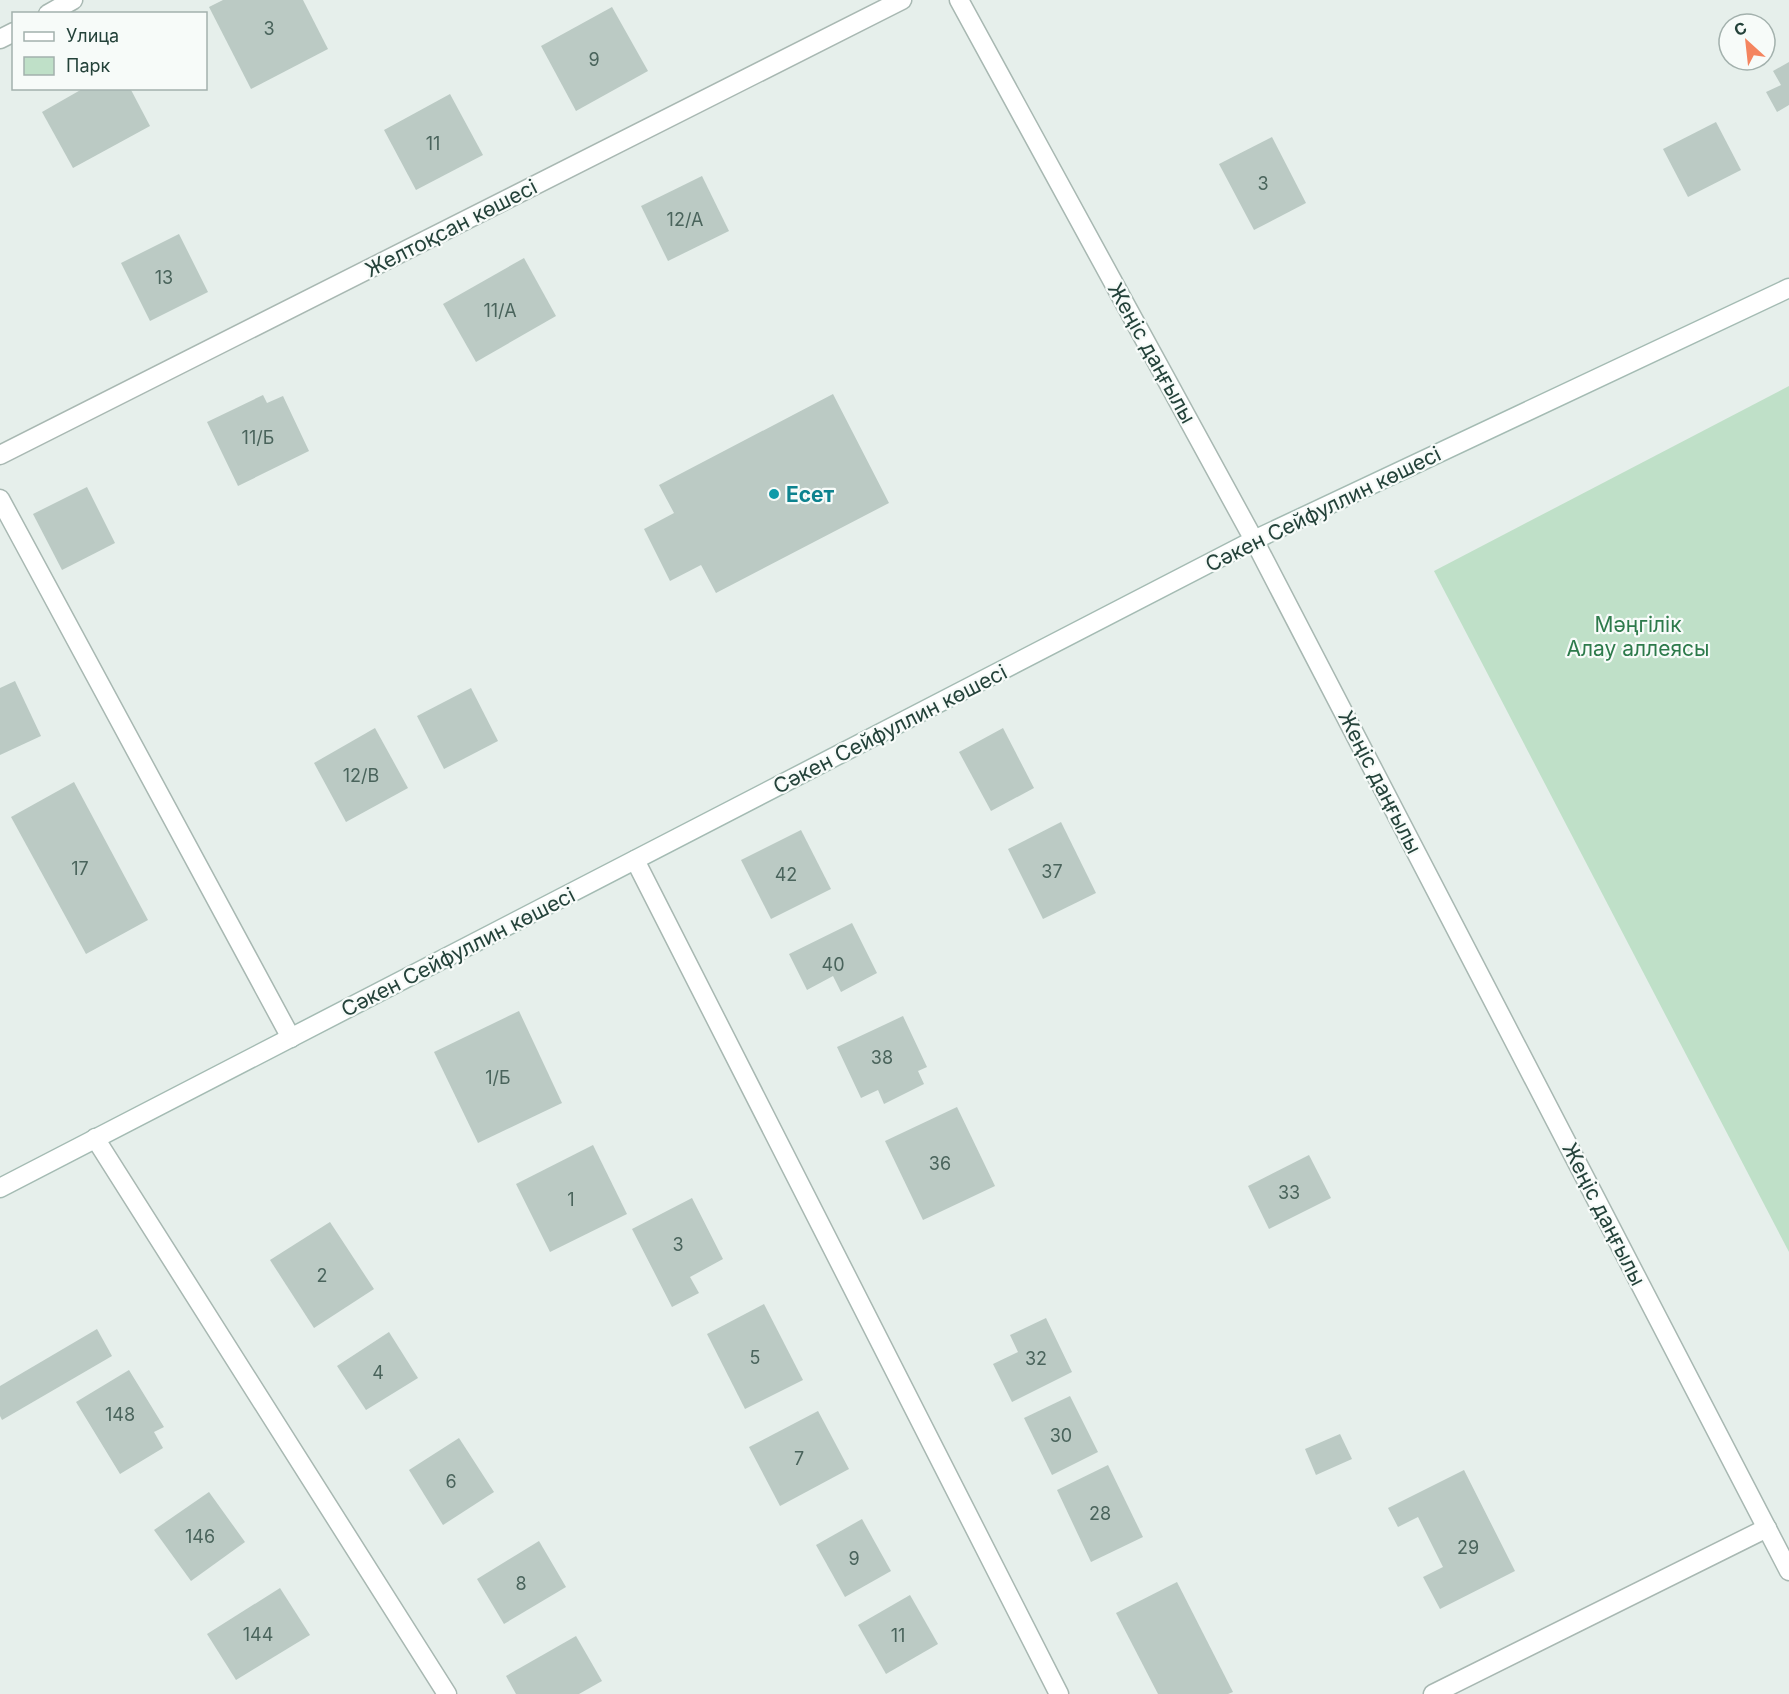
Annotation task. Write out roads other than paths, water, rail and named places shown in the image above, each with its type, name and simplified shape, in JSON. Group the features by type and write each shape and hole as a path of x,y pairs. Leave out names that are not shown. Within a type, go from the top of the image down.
{"street":[{"path":"52,12 73,0"},
{"name":"Желтоқсан көшесі","path":"0,455 902,0"},
{"name":"Жеңіс даңғылы","path":"959,0 1254,540 1789,1571"},
{"name":"Сәкен Сейфуллин көшесі","path":"0,1188 1254,540 1789,288"},
{"path":"0,499 291,1038"},
{"path":"635,860 1059,1694"},
{"path":"95,1138 447,1694"},
{"path":"1433,1694 1767,1528"}],"place":[{"name":"Есет","path":"774,494"}],"park label":[{"name":"Мәңгілік Алау аллеясы","path":"1638,636"}]}
